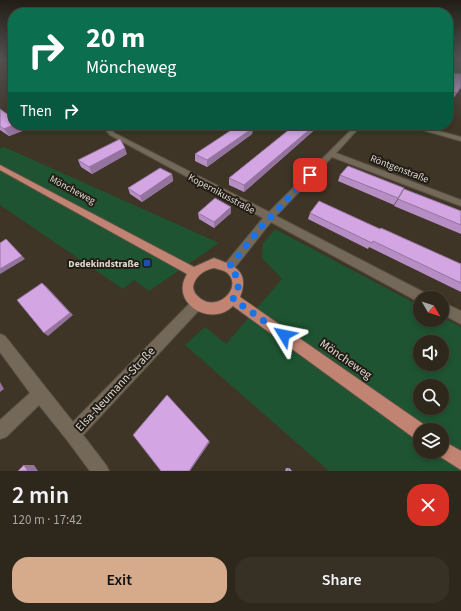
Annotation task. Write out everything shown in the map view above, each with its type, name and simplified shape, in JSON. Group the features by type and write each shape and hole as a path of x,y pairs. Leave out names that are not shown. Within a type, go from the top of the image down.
{"main road":[{"name":"Möncheweg","path":"0,167 194,272"},
{"path":"214,263 229,267 235,274 238,282 238,291 233,299 225,305 216,308 206,308 197,304 190,297 188,288 189,280 194,272 200,267 214,263"},
{"name":"Möncheweg","path":"233,299 413,427"},
{"path":"449,453 461,461"}],"street":[{"name":"Kopernikusstraße","path":"111,130 112,134 269,218 413,292"},
{"path":"229,267 269,218 351,130"},
{"path":"426,130 461,140"},
{"name":"Röntgenstraße","path":"330,154 461,203"},
{"name":"Elsa-Neumann-Straße","path":"0,341 40,394 73,434 197,304"},
{"path":"449,312 461,318"},
{"path":"0,431 40,394"},
{"path":"73,434 100,471"}],"green space":[{"path":"4,147 219,243 149,291 134,280 123,289 0,205 0,148"},
{"path":"275,229 413,302 413,327 449,327 449,321 461,327 461,471 329,471 185,345 205,327 226,344 282,279 262,258 263,243"}],"building":[{"path":"453,80 461,80 461,87 457,93 453,92"},
{"path":"0,109 8,115 8,127 4,129 0,126"},
{"path":"231,130 250,130 207,160 195,154"},
{"path":"289,130 309,130 244,185 229,178"},
{"path":"120,139 125,148 89,167 78,160"},
{"path":"348,166 404,188 398,198 340,175"},
{"path":"160,168 172,174 140,196 128,188"},
{"path":"404,189 461,211 461,225 398,199"},
{"path":"215,198 231,207 214,222 198,213"},
{"path":"319,201 461,264 461,283 310,213"},
{"path":"6,239 22,256 0,269 0,243"},
{"path":"42,283 70,313 44,333 17,300"},
{"path":"167,395 209,441 189,471 161,471 133,435"},
{"path":"24,465 28,471 18,471"}],"place":[{"name":"Dedekindstraße","path":"147,263"}],"route":[{"path":"284,335 233,299 238,291 238,282 235,274 229,267 252,237 310,175"}]}
